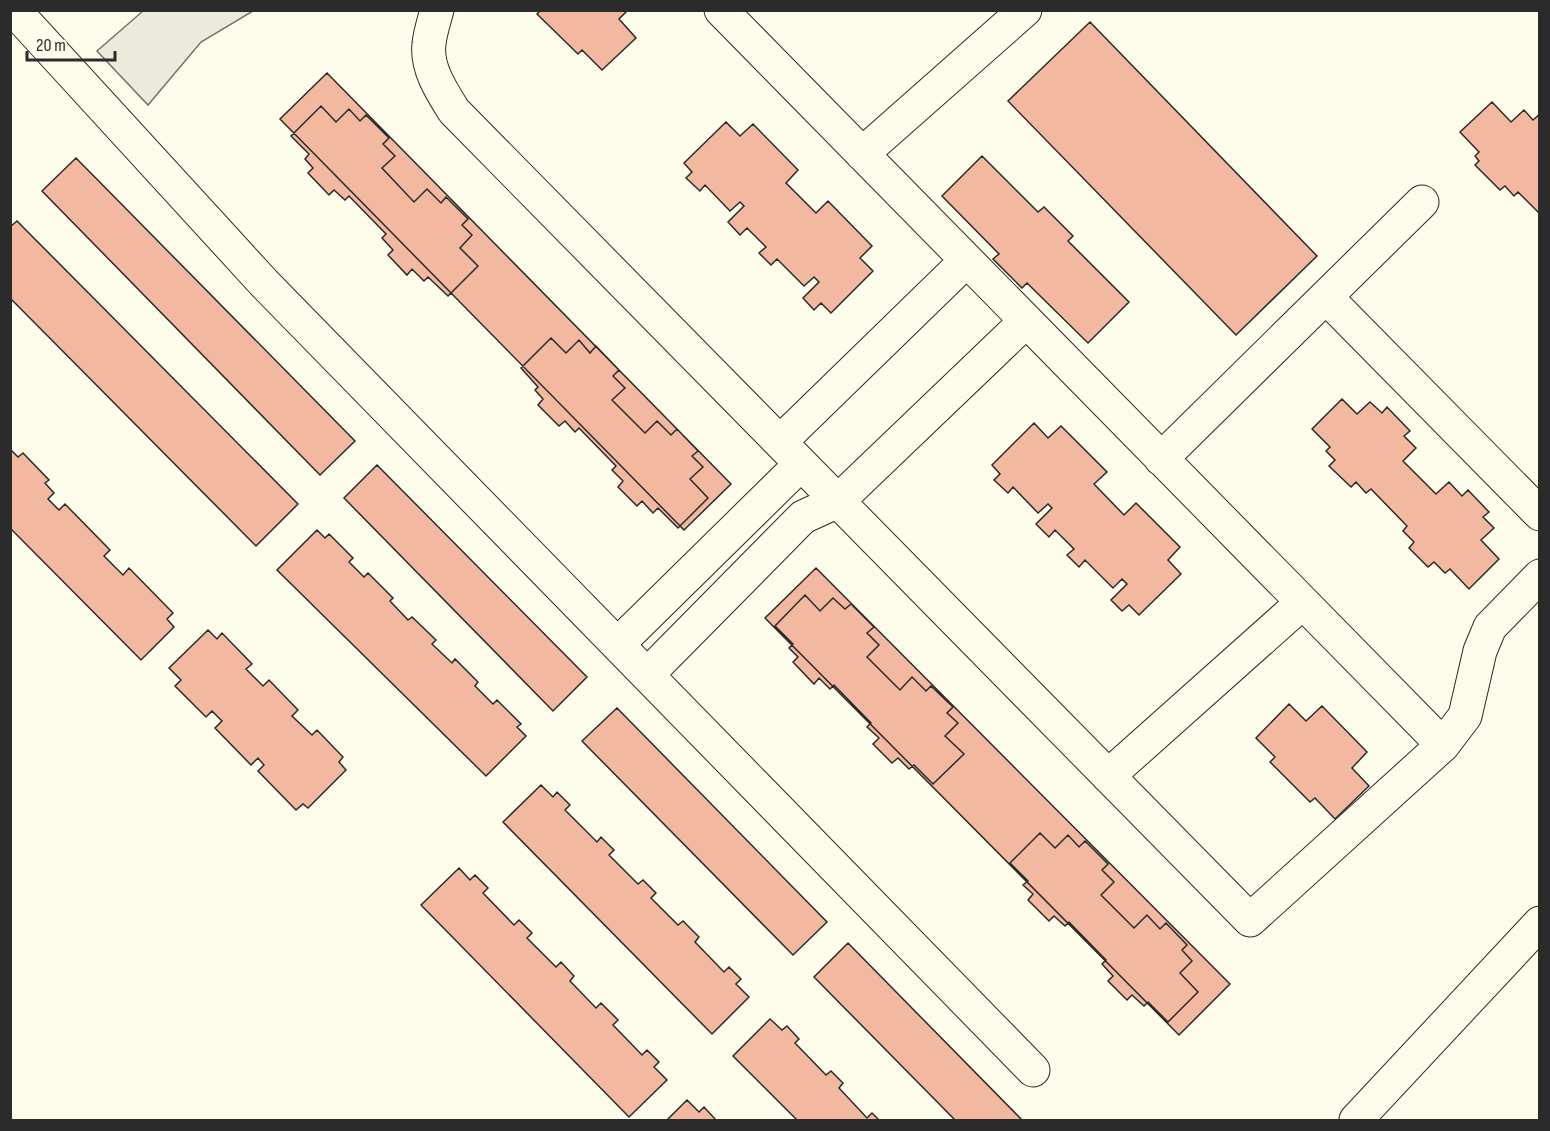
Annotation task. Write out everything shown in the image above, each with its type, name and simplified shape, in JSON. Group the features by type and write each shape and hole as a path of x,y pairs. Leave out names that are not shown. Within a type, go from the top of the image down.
{"street":[{"path":"14,10 264,282 1033,1070"},
{"path":"436,10 428,45 432,67 441,90 454,111 1250,920 1443,745 1465,716 1480,651 1490,627 1539,576"},
{"path":"721,10 1443,745"},
{"path":"862,154 1025,10"},
{"path":"1161,459 1422,202"},
{"path":"618,645 966,261"},
{"path":"1326,297 1539,514"},
{"path":"647,675 803,517 838,501 1026,321"},
{"path":"1108,776 1302,603"},
{"path":"1356,1120 1539,923"}],"shaded area":[{"path":"143,11 253,11 201,42 148,105 97,51"}],"building":[{"path":"541,10 628,10 619,19 636,38 602,70 582,50 578,54 537,14"},
{"path":"1090,22 1317,256 1236,335 1008,101"},
{"path":"327,73 731,484 684,530 280,119"},
{"path":"1492,102 1511,122 1524,110 1533,120 1540,114 1540,214 1518,192 1514,196 1505,186 1500,190 1475,165 1479,161 1475,156 1479,152 1460,132"},
{"path":"321,106 336,122 349,109 360,121 366,115 389,138 383,144 395,156 382,168 414,202 427,189 441,203 446,197 468,219 462,225 472,235 460,248 478,266 448,296 428,277 424,281 412,269 407,275 388,255 393,250 382,238 386,234 349,196 345,200 334,190 329,195 308,173 313,168 305,159 309,154 291,136"},
{"path":"726,122 740,136 753,124 798,170 786,183 816,213 828,201 872,246 860,258 873,271 831,313 821,303 814,310 803,298 819,282 814,277 804,286 777,259 771,265 759,253 766,247 747,228 740,235 728,222 744,206 740,202 730,211 705,185 700,191 686,178 692,172 684,163"},
{"path":"982,156 1038,212 1044,207 1073,236 1068,241 1129,302 1088,343 1027,283 1022,288 993,259 999,254 942,196"},
{"path":"76,158 355,441 320,475 42,191"},
{"path":"17,221 298,504 256,546 10,298 10,227"},
{"path":"551,338 566,353 579,340 590,353 596,346 619,370 613,376 625,388 612,400 645,433 657,421 671,435 677,429 698,451 692,456 703,467 690,479 708,498 678,528 658,508 653,513 642,501 637,506 618,487 623,481 612,470 616,466 579,428 575,432 565,421 559,426 538,405 543,399 535,390 538,387 521,368"},
{"path":"1342,399 1357,414 1370,402 1382,413 1387,407 1410,431 1404,436 1416,448 1403,461 1436,494 1449,482 1462,496 1468,490 1489,512 1483,517 1494,528 1481,540 1499,559 1469,589 1450,569 1445,573 1434,562 1428,567 1409,548 1414,542 1403,531 1407,526 1371,489 1366,493 1356,482 1351,487 1329,466 1335,460 1326,451 1330,447 1312,429"},
{"path":"1034,423 1048,438 1061,426 1107,472 1094,484 1124,515 1136,503 1180,547 1168,560 1181,574 1139,615 1129,605 1122,611 1111,600 1127,584 1122,579 1113,588 1085,560 1079,567 1067,555 1074,549 1055,530 1049,537 1036,524 1052,508 1048,504 1038,513 1013,487 1008,493 994,480 1000,474 992,465"},
{"path":"10,449 18,457 23,453 49,480 45,483 54,493 48,499 59,510 65,504 110,550 104,556 123,575 129,568 173,613 167,619 174,627 141,660 10,528"},
{"path":"377,465 587,677 553,711 344,498"},
{"path":"317,530 325,538 329,534 353,558 349,562 364,577 368,573 393,598 390,601 408,620 412,617 436,640 432,644 452,663 455,659 478,682 475,686 493,704 497,700 521,724 517,727 526,736 486,776 277,570"},
{"path":"816,568 1230,984 1179,1035 765,618"},
{"path":"805,595 820,611 833,598 845,609 851,604 874,627 867,633 879,645 867,657 900,690 912,677 926,691 931,686 953,707 947,713 958,723 945,736 964,754 933,784 914,765 909,769 898,758 892,763 873,744 879,738 867,727 871,723 834,685 830,689 819,678 814,684 793,662 798,657 789,648 793,644 775,626"},
{"path":"208,630 217,639 222,633 252,664 246,669 263,686 269,680 298,710 292,716 312,735 317,730 343,757 339,762 346,770 308,808 303,804 296,810 258,771 264,765 258,758 251,765 215,728 222,721 212,711 206,717 175,686 181,680 169,668"},
{"path":"1289,704 1306,721 1322,706 1367,752 1352,768 1369,786 1335,819 1315,798 1310,802 1270,762 1275,757 1256,738"},
{"path":"617,708 827,922 793,955 582,741"},
{"path":"541,785 553,797 557,792 570,805 565,810 597,842 601,837 614,850 609,855 638,884 643,880 656,893 651,898 678,925 683,921 699,937 695,942 724,972 729,967 741,979 736,984 749,997 712,1034 503,822"},
{"path":"1040,833 1055,848 1068,835 1079,847 1085,841 1108,864 1102,870 1114,882 1101,895 1134,928 1147,915 1160,929 1166,923 1187,945 1182,950 1192,961 1180,973 1198,992 1168,1022 1148,1002 1144,1006 1132,995 1127,1000 1108,981 1113,976 1102,964 1106,960 1069,922 1065,926 1054,916 1049,921 1028,900 1033,894 1023,885 1028,881 1010,863"},
{"path":"459,868 470,880 475,875 488,888 483,893 514,925 519,920 532,933 527,938 556,967 561,962 574,976 570,981 596,1008 601,1003 618,1020 613,1025 642,1055 647,1050 659,1062 654,1067 667,1080 629,1117 421,905"},
{"path":"848,943 1022,1120 955,1120 814,977"},
{"path":"770,1019 782,1030 787,1026 799,1039 795,1043 826,1075 831,1071 843,1083 839,1088 867,1118 872,1113 879,1120 797,1120 733,1056"},
{"path":"687,1100 699,1112 704,1107 716,1120 667,1120"}]}
